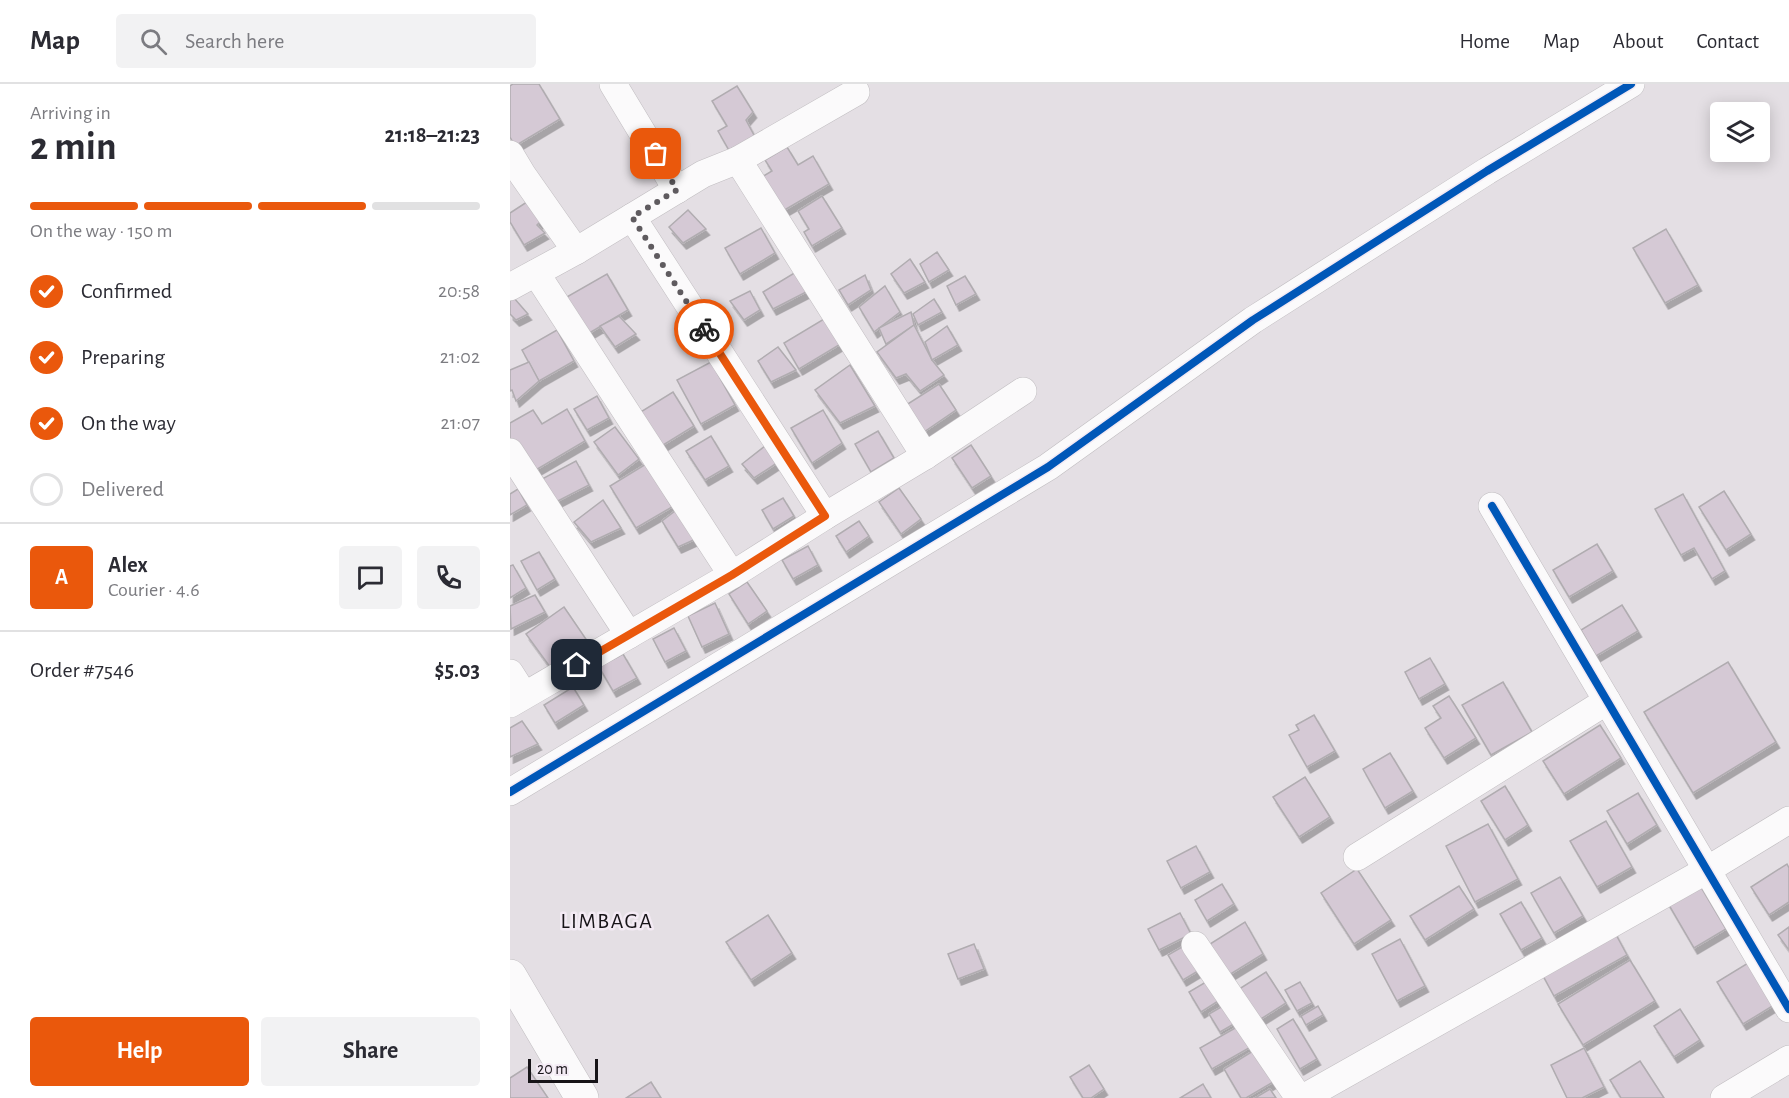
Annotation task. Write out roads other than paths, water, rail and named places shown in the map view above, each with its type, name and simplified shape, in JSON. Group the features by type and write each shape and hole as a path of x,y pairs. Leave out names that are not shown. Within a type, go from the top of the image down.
{"main road":[{"path":"510,976 582,1098"}],"street":[{"path":"613,84 677,190"},
{"path":"510,792 1048,467 1253,321 1487,171 1631,84"},
{"path":"510,287 576,251 703,174 738,160 856,92"},
{"path":"510,154 576,251"},
{"path":"738,160 925,456"},
{"path":"632,217 825,516"},
{"path":"536,273 732,575"},
{"path":"515,690 629,635 732,575 925,456 1023,391"},
{"path":"510,452 629,635"},
{"path":"1492,506 1789,1009"},
{"path":"1357,857 1607,701"},
{"path":"1195,945 1301,1098 1707,870 1789,820"},
{"path":"1724,1098 1789,1059"}],"district":[{"name":"LIMBAGA","path":"607,921"}]}
